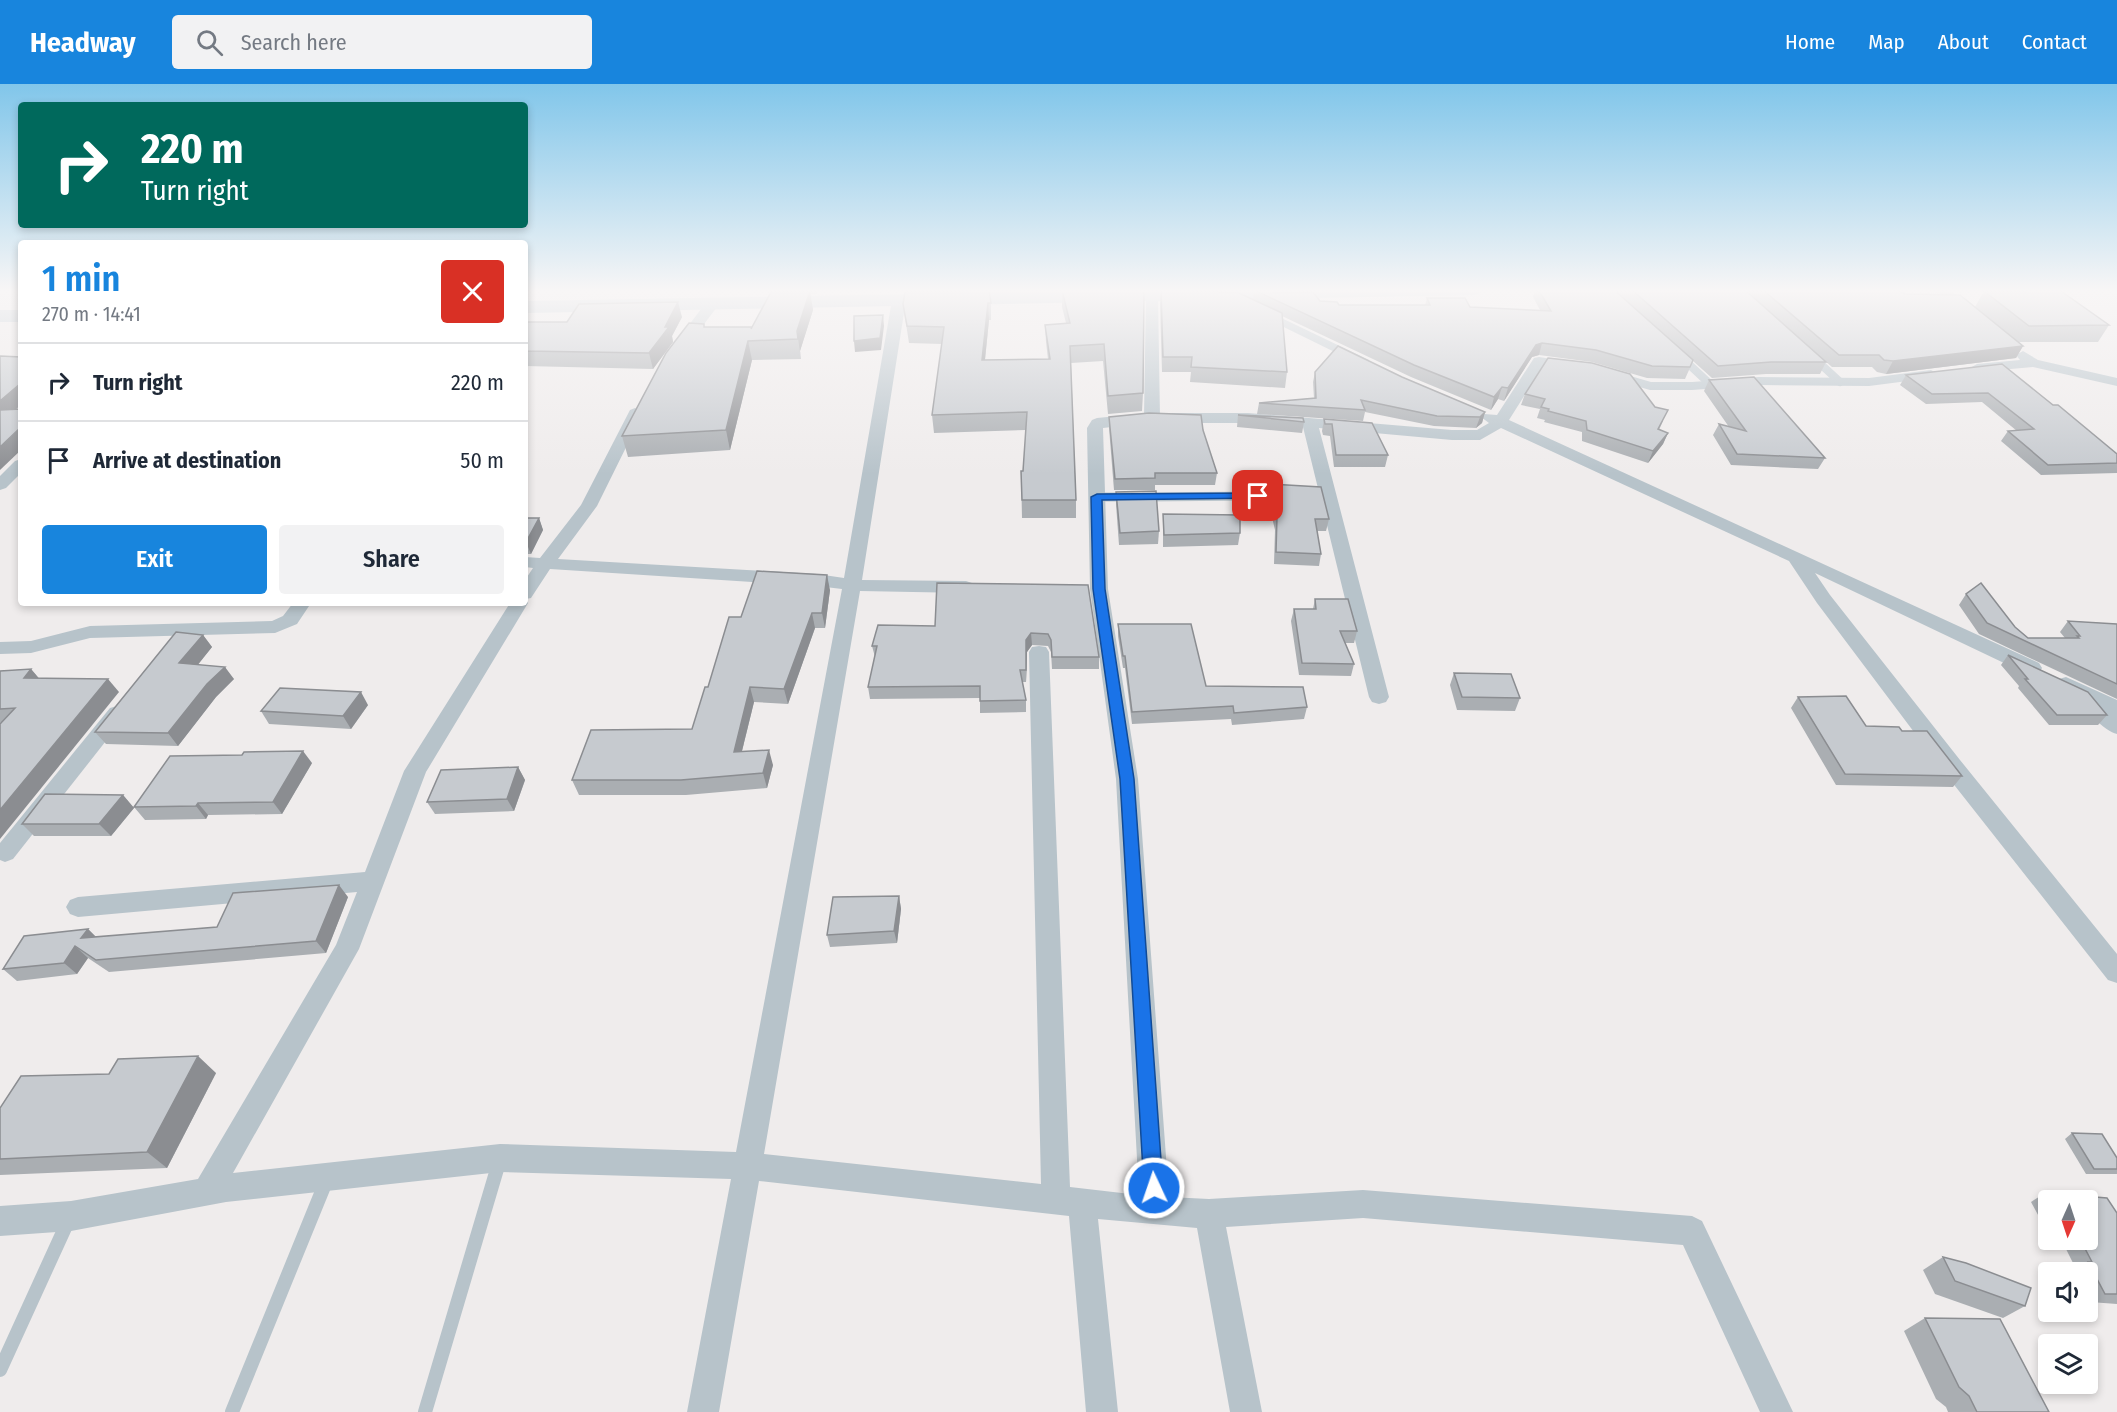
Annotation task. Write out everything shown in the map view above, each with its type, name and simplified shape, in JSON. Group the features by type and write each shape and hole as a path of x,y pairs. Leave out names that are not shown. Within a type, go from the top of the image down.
{"street":[{"path":"673,355 676,351"},
{"path":"703,1412 852,585 891,351"},
{"path":"1152,351 1152,418"},
{"path":"1342,351 1373,366"},
{"path":"2018,351 2033,363"},
{"path":"1155,1211 1127,779 1089,589 1097,497 1097,423 1105,420 1152,418 1248,418 1452,435 1480,435 1500,422 1539,361 1596,370 1650,386 1759,381 1869,382 2033,363 2117,382"},
{"path":"528,589 545,563 590,506 641,400"},
{"path":"1474,410 1796,557 2117,708"},
{"path":"1310,423 1379,697"},
{"path":"0,485 18,467"},
{"path":"1796,557 1823,599 1952,766 2117,972"},
{"path":"528,562 817,580 852,585 979,588"},
{"path":"0,648 31,647 90,632 275,627 290,620 300,606"},
{"path":"206,1191 347,949 415,771 517,606"},
{"path":"171,646 185,628"},
{"path":"1039,652 1069,1201 1102,1412"},
{"path":"2082,692 2117,727"},
{"path":"5,853 128,700"},
{"path":"78,907 374,881"},
{"path":"0,1221 71,1216 206,1191 500,1158 747,1166 1155,1211 1209,1214 1363,1204 1692,1231 1777,1412"},
{"path":"1209,1214 1246,1412"}],"lane":[{"path":"1805,351 1840,382"},
{"path":"1676,352 1711,384"},
{"path":"1097,497 1258,496"},
{"path":"425,1412 500,1158"},
{"path":"232,1412 328,1176"},
{"path":"0,1370 71,1216"}],"building":[{"path":"528,351 528,351 651,351 649,353"},
{"path":"668,351 746,351 726,430 622,436"},
{"path":"941,351 983,351 982,360 1050,359 1049,351 1070,351 1076,500 1022,500 1021,471 1023,471 1027,412 932,415"},
{"path":"1105,351 1143,351 1143,393 1108,396"},
{"path":"1163,351 1285,351 1287,372 1191,367 1192,357 1163,357"},
{"path":"1334,351 1348,351 1402,377 1485,412 1480,417 1437,416 1361,400 1365,410 1259,403 1316,398 1315,372"},
{"path":"1384,351 1532,351 1508,388 1502,387 1494,397"},
{"path":"1599,351 1683,351 1693,360 1690,367 1652,366"},
{"path":"1701,351 1814,351 1826,362 1771,362 1718,366"},
{"path":"1834,351 1980,351 1893,361 1884,360 1879,355 1839,355"},
{"path":"0,356 18,357 18,386 0,401"},
{"path":"1548,358 1592,363 1630,374 1655,407 1668,410 1658,429 1668,433 1653,451 1587,430 1586,421 1541,407 1545,399 1525,394"},
{"path":"2002,364 2053,405 2058,405 2117,454 2117,463 2048,465 2008,431 2034,429 1988,393 1932,394 1906,375"},
{"path":"1754,377 1825,458 1737,454 1719,424 1746,431 1709,380"},
{"path":"18,409 18,430 0,447 0,410"},
{"path":"1149,413 1201,415 1203,430 1217,473 1155,473 1155,478 1115,479 1109,417"},
{"path":"1238,415 1303,418 1304,422"},
{"path":"1324,419 1372,423 1388,455 1336,455 1332,424 1325,424"},
{"path":"1268,484 1321,487 1329,519 1315,519 1321,554 1276,552 1277,517"},
{"path":"1156,491 1159,531 1120,533 1116,492"},
{"path":"1163,514 1240,515 1240,533 1164,535"},
{"path":"528,518 539,518 528,538"},
{"path":"757,571 827,575 822,613 812,613 784,689 750,687 734,752 769,750 763,773 681,780 572,780 591,730 692,729 705,687 708,687 729,617 741,617"},
{"path":"937,583 1088,585 1099,657 1052,657 1051,640 1048,634 1031,633 1026,640 1026,670 1020,670 1026,700 980,701 980,686 868,687 877,646 872,646 878,625 935,626"},
{"path":"1981,583 2015,627 2028,638 2079,638 2077,636 2080,636 2068,621 2117,624 2117,684 1987,623 1966,594"},
{"path":"1315,599 1348,599 1357,631 1340,631 1354,664 1302,663 1294,609 1316,609"},
{"path":"1118,624 1191,624 1206,686 1303,687 1307,707 1234,713 1233,706 1132,712 1125,656 1123,656"},
{"path":"176,632 203,635 179,663 225,667 207,684 168,733 95,732"},
{"path":"2008,655 2088,692 2107,715 2057,715 2025,679 2028,679"},
{"path":"31,669 24,678 108,679 0,810 0,724 15,708 0,709 0,671"},
{"path":"1454,673 1511,674 1520,698 1462,697"},
{"path":"280,688 361,692 343,716 261,711"},
{"path":"1846,696 1866,726 1899,727 1902,731 1927,731 1962,776 1845,774 1798,697"},
{"path":"303,751 273,802 134,807 170,756"},
{"path":"518,767 507,799 427,802 441,770"},
{"path":"45,794 123,795 99,824 22,824"},
{"path":"339,885 316,941 96,960 75,946 64,963 3,969 24,936 88,929 81,938 217,927 233,893"},
{"path":"899,896 894,931 827,935 833,897"},
{"path":"198,1056 147,1152 0,1159 0,1108 21,1076 109,1074 118,1059"},
{"path":"2072,1133 2102,1134 2117,1158 2117,1169 2094,1169"},
{"path":"2098,1197 2107,1198 2117,1213 2117,1294 2105,1294 2098,1281 2098,1262 2092,1262 2086,1250 2098,1250"},
{"path":"1943,1257 1966,1263 2031,1288 2025,1306 1955,1281"},
{"path":"1925,1318 2000,1319 2049,1412 1977,1412 1969,1396 1959,1387"}],"route":[{"path":"1154,1188 1127,779 1099,589 1097,497 1258,496"}]}
